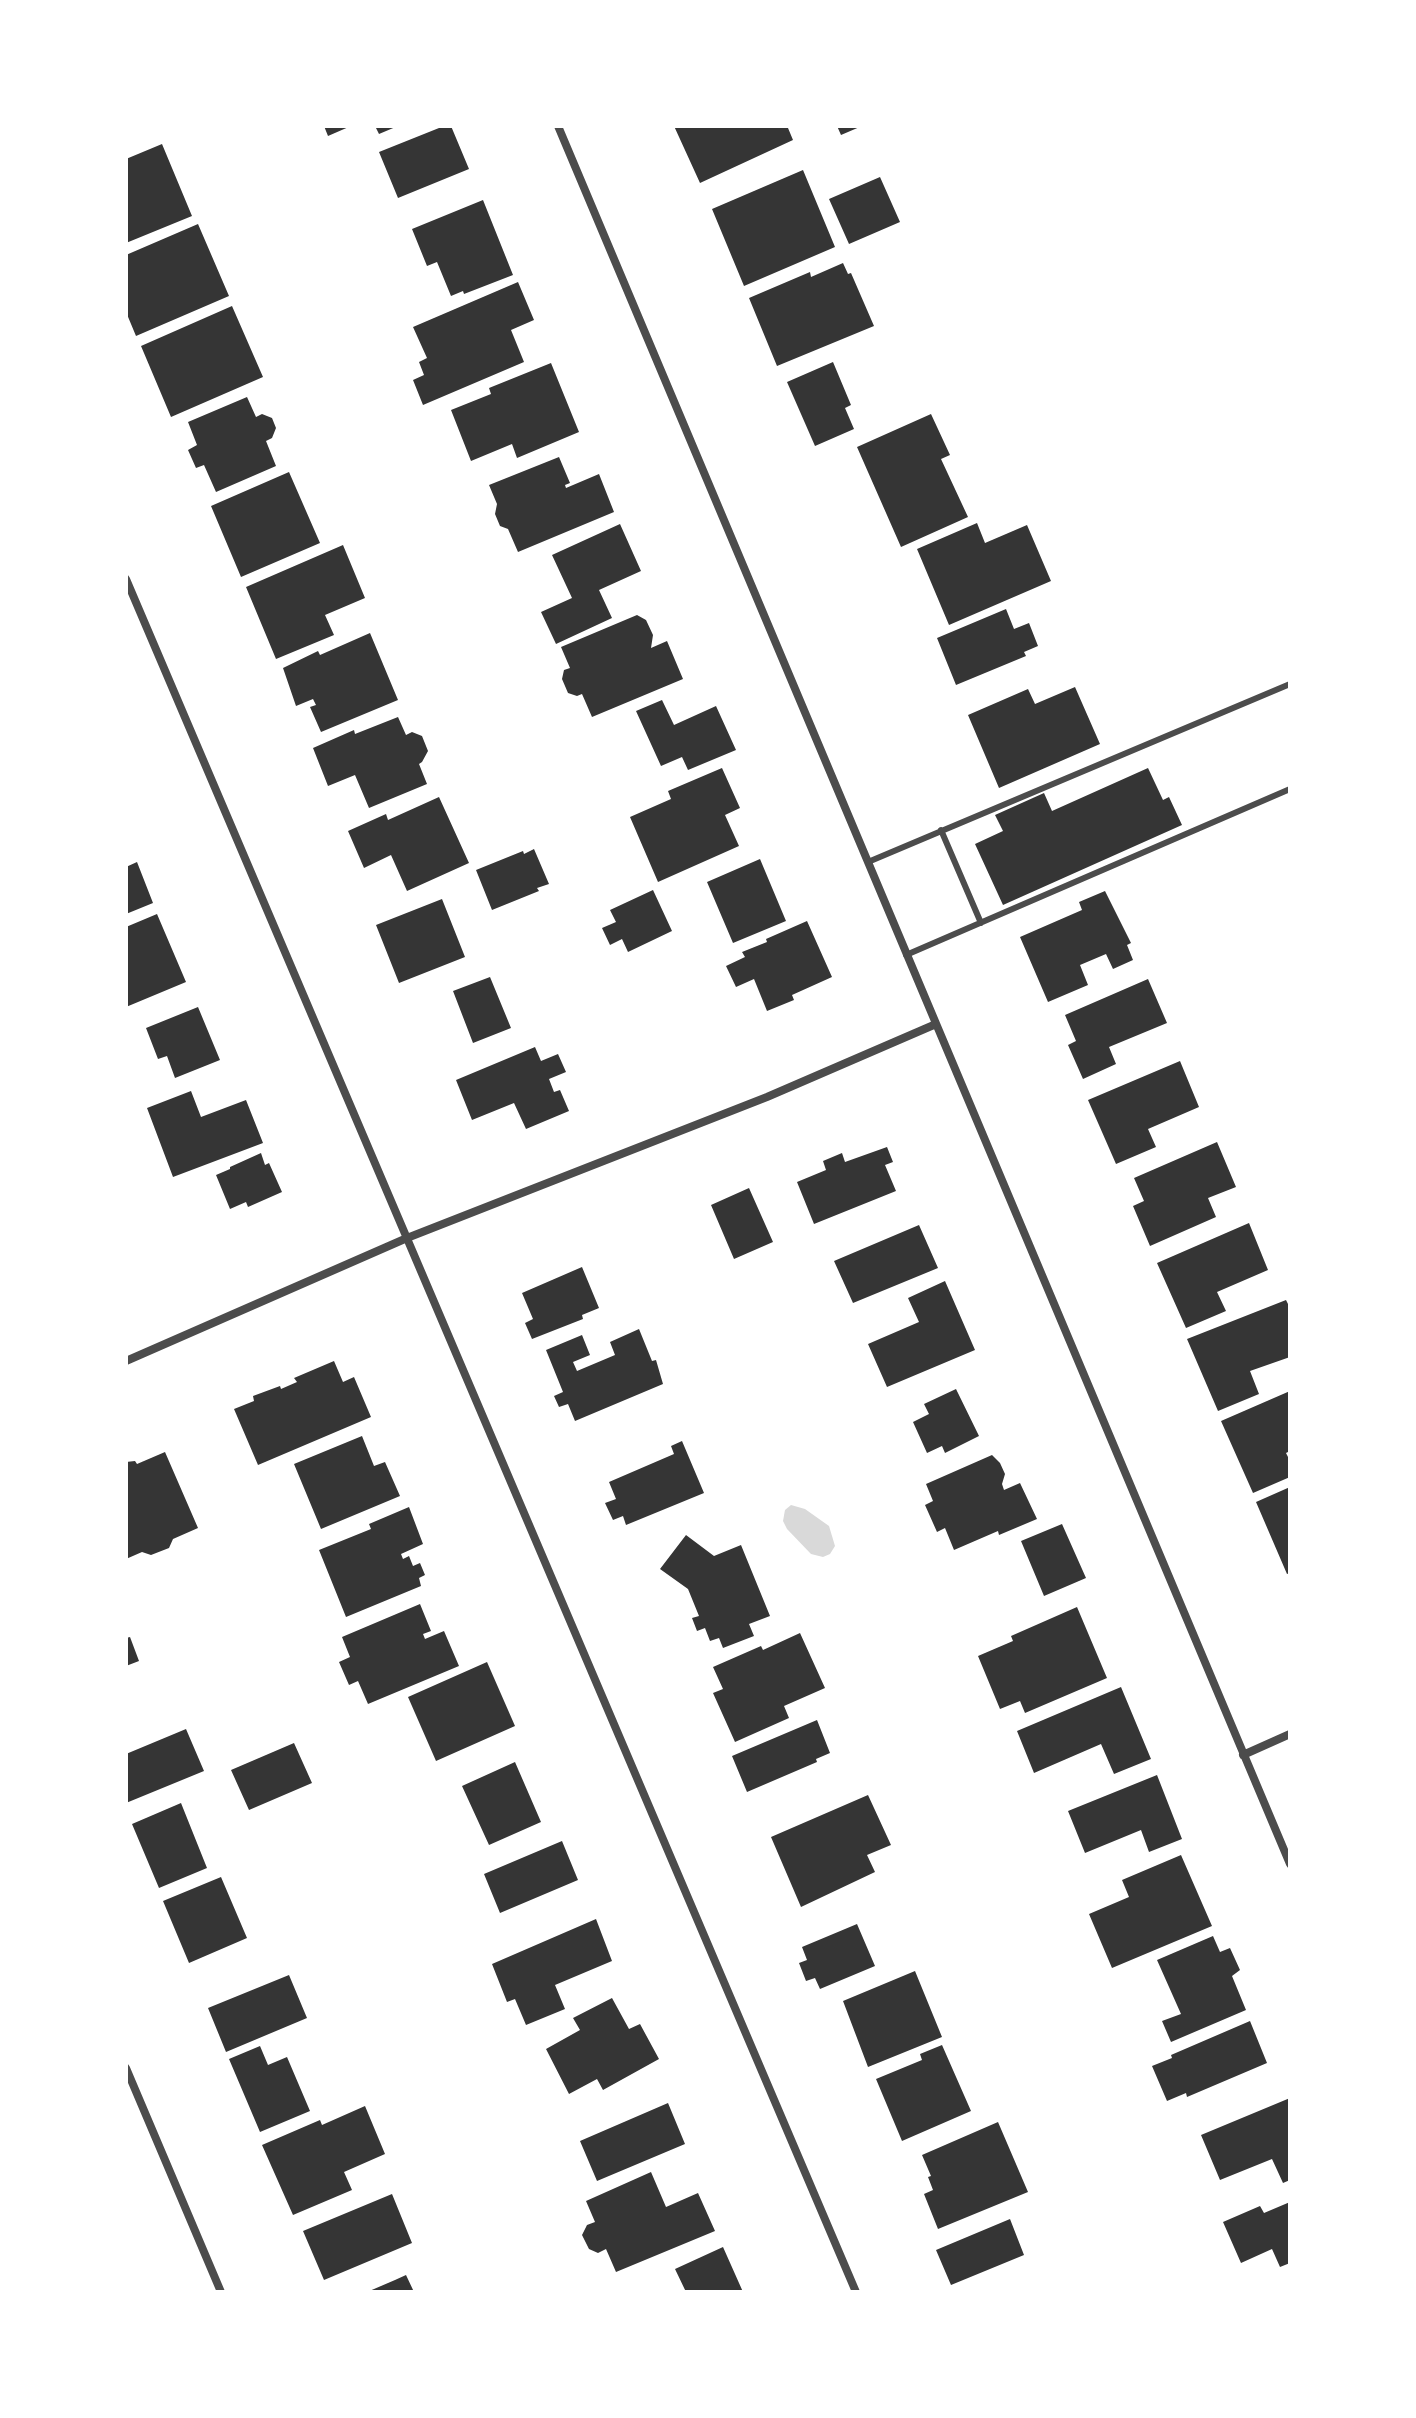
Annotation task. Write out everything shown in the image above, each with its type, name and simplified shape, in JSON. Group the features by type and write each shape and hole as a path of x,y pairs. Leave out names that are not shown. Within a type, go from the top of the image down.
{"street":[{"path":"558,126 1290,1864"},
{"path":"126,579 856,2292"},
{"path":"126,1361 407,1238 753,1103 936,1024"},
{"path":"1243,1755 1290,1734"},
{"path":"126,2068 221,2292"}],"lane":[{"path":"868,862 1290,684"},
{"path":"906,955 1290,789"},
{"path":"941,830 981,923"}],"shaded area":[{"path":"791,1505 805,1509 829,1526 835,1546 830,1554 823,1557 811,1554 787,1529 783,1521 785,1510"}],"building":[{"path":"324,126 351,126 328,136"},
{"path":"375,126 398,126 379,134"},
{"path":"451,126 469,169 398,198 379,152"},
{"path":"674,126 793,126 788,128 793,140 700,183"},
{"path":"837,126 862,126 841,135"},
{"path":"162,144 192,216 126,243 126,159"},
{"path":"803,170 835,247 744,286 712,209"},
{"path":"880,177 900,222 849,244 829,199"},
{"path":"483,200 513,275 451,296 437,262 427,266 412,229"},
{"path":"198,224 229,296 136,336 126,312 126,255"},
{"path":"843,263 848,274 851,273 874,326 777,366 749,298 810,272 811,277"},
{"path":"518,282 534,320 511,330 524,362 423,405 413,380 424,375 419,362 427,358 413,327"},
{"path":"232,306 263,377 171,417 141,346"},
{"path":"833,362 851,405 845,408 854,429 815,446 787,382"},
{"path":"551,363 579,432 517,458 512,444 471,461 451,410 491,394 489,388"},
{"path":"247,397 256,417 262,414 272,418 276,428 272,438 266,441 276,466 216,492 204,465 196,468 188,450 197,445 188,422"},
{"path":"931,414 950,455 941,459 968,517 901,547 857,447"},
{"path":"559,457 570,483 565,485 566,488 599,474 614,512 518,552 508,529 500,526 495,514 497,504 489,485"},
{"path":"289,472 320,543 241,577 211,506"},
{"path":"977,523 985,543 1027,525 1051,581 949,625 917,549"},
{"path":"620,524 641,571 599,590 612,618 556,644 541,612 572,598 552,555"},
{"path":"343,545 365,598 325,615 334,635 276,659 246,587"},
{"path":"1006,609 1014,629 1029,623 1038,646 1024,652 1026,656 956,685 937,638"},
{"path":"637,615 646,620 653,635 651,648 667,641 683,679 592,717 582,694 568,693 562,679 564,670 570,668 561,647"},
{"path":"370,633 398,700 321,732 310,707 316,705 313,699 296,706 283,668 318,651 320,655"},
{"path":"1075,687 1100,744 999,788 968,715 1028,689 1035,704"},
{"path":"662,700 674,725 716,706 736,750 688,770 682,757 661,766 636,711"},
{"path":"398,717 406,735 412,732 422,736 428,751 419,764 427,784 369,808 355,775 328,786 313,748 354,730 355,734"},
{"path":"722,768 740,808 725,815 739,846 658,882 630,817 671,799 668,791"},
{"path":"1148,768 1163,800 1169,797 1182,825 1003,905 975,844 1003,831 995,815 1044,793 1052,811"},
{"path":"439,797 469,863 407,891 391,855 364,868 348,831 386,814 388,820"},
{"path":"534,849 549,884 492,910 476,870"},
{"path":"760,859 786,921 733,943 707,882"},
{"path":"137,862 153,903 126,914 126,867"},
{"path":"653,890 672,931 628,952 622,939 610,945 602,928 616,922 610,910"},
{"path":"1105,891 1131,943 1127,945 1133,960 1113,969 1106,954 1080,965 1088,985 1048,1002 1020,937 1082,910 1079,902"},
{"path":"442,899 465,957 399,983 376,925"},
{"path":"157,914 186,982 126,1007 126,927"},
{"path":"807,921 832,977 792,995 794,1000 767,1011 754,979 736,987 726,966 745,957 742,952"},
{"path":"490,977 511,1028 473,1043 453,991"},
{"path":"1148,979 1167,1023 1109,1047 1116,1064 1083,1079 1068,1045 1076,1041 1065,1015"},
{"path":"198,1007 220,1060 175,1078 167,1056 158,1059 146,1028"},
{"path":"535,1047 541,1061 558,1054 566,1072 549,1079 554,1092 560,1090 569,1111 526,1129 514,1103 472,1120 456,1080"},
{"path":"1180,1061 1199,1107 1148,1129 1156,1147 1116,1164 1088,1100"},
{"path":"191,1091 201,1117 246,1100 263,1143 173,1177 147,1108"},
{"path":"1217,1142 1236,1187 1208,1198 1216,1217 1150,1246 1133,1206 1144,1201 1134,1178"},
{"path":"887,1147 893,1162 885,1165 896,1191 814,1224 797,1182 826,1170 823,1161 842,1153 845,1162"},
{"path":"261,1153 282,1192 248,1207 246,1202 230,1209 216,1175"},
{"path":"749,1188 773,1242 734,1259 711,1205"},
{"path":"1249,1223 1268,1270 1217,1292 1226,1311 1186,1328 1157,1263"},
{"path":"919,1225 938,1268 853,1303 834,1261"},
{"path":"582,1267 599,1308 582,1315 583,1319 532,1339 525,1323 533,1319 522,1293"},
{"path":"945,1281 975,1350 887,1387 868,1344 919,1322 908,1298"},
{"path":"1286,1300 1290,1308 1290,1357 1250,1371 1259,1394 1218,1411 1187,1339"},
{"path":"639,1329 652,1361 656,1360 663,1384 575,1421 568,1404 559,1407 554,1396 563,1392 546,1350 582,1335 590,1355 573,1362 577,1371 615,1355 610,1342"},
{"path":"334,1361 343,1382 354,1377 371,1417 258,1465 234,1409 254,1401 253,1396 280,1386 281,1389 297,1382 294,1378"},
{"path":"956,1389 979,1436 945,1453 942,1446 927,1453 913,1422 929,1414 924,1404"},
{"path":"1290,1391 1290,1451 1286,1453 1290,1461 1290,1477 1253,1493 1221,1421"},
{"path":"362,1436 374,1466 385,1462 400,1496 321,1529 294,1464"},
{"path":"682,1441 704,1493 626,1525 623,1516 613,1520 605,1503 616,1499 609,1482 674,1454 671,1446"},
{"path":"165,1452 198,1528 173,1539 169,1548 151,1555 142,1552 126,1559 126,1462 135,1461 137,1464"},
{"path":"992,1455 1005,1474 1004,1490 1020,1483 1037,1519 999,1535 998,1531 954,1550 945,1528 937,1532 925,1505 933,1501 926,1484"},
{"path":"1290,1487 1290,1573 1287,1574 1256,1502"},
{"path":"409,1507 423,1544 401,1554 403,1559 409,1556 413,1566 420,1563 425,1575 419,1578 421,1586 346,1617 319,1550 371,1529 369,1524"},
{"path":"1062,1524 1086,1578 1044,1596 1021,1541"},
{"path":"686,1535 714,1556 741,1545 770,1616 749,1624 754,1636 723,1648 719,1638 710,1641 705,1628 697,1631 692,1618 699,1616 688,1589 660,1569"},
{"path":"420,1604 431,1631 423,1634 425,1639 444,1631 459,1666 368,1704 358,1681 349,1685 339,1662 350,1657 342,1637"},
{"path":"1077,1607 1107,1678 1025,1713 1020,1701 1000,1709 978,1656 1013,1641 1011,1636"},
{"path":"800,1633 825,1688 784,1706 789,1718 735,1742 713,1693 723,1689 713,1667"},
{"path":"130,1637 139,1661 126,1666 126,1638"},
{"path":"487,1662 515,1726 436,1761 408,1697"},
{"path":"1121,1687 1151,1759 1114,1774 1101,1744 1034,1773 1017,1731"},
{"path":"817,1720 830,1753 816,1759 817,1762 747,1792 732,1756"},
{"path":"186,1729 204,1771 126,1803 126,1754"},
{"path":"294,1743 312,1783 249,1810 231,1770"},
{"path":"515,1762 541,1822 489,1845 462,1786"},
{"path":"1157,1775 1182,1839 1149,1852 1141,1830 1085,1853 1068,1811"},
{"path":"868,1795 891,1845 867,1855 875,1872 801,1907 771,1837"},
{"path":"181,1803 207,1868 159,1888 132,1824"},
{"path":"562,1841 578,1880 500,1913 484,1874"},
{"path":"1181,1855 1212,1926 1112,1968 1089,1914 1129,1897 1122,1880"},
{"path":"221,1877 247,1938 189,1963 163,1901"},
{"path":"596,1919 612,1961 555,1985 565,2009 526,2025 515,1999 507,2002 492,1964"},
{"path":"857,1924 875,1966 820,1989 815,1978 806,1981 799,1963 807,1960 802,1947"},
{"path":"1213,1936 1220,1952 1230,1948 1240,1970 1232,1976 1246,2010 1171,2042 1162,2021 1181,2014 1157,1960"},
{"path":"915,1971 942,2037 868,2067 843,2001"},
{"path":"289,1975 307,2018 226,2052 208,2008"},
{"path":"612,1998 629,2029 640,2024 659,2059 603,2090 597,2079 569,2094 546,2049 580,2030 573,2018"},
{"path":"1250,2021 1267,2063 1187,2097 1186,2093 1167,2101 1152,2066"},
{"path":"942,2045 971,2111 902,2141 876,2079 922,2060 920,2054"},
{"path":"260,2046 268,2065 287,2057 310,2111 260,2132 229,2059"},
{"path":"1290,2098 1290,2180 1283,2183 1272,2159 1220,2180 1201,2135"},
{"path":"668,2103 685,2144 597,2181 580,2141"},
{"path":"365,2106 385,2154 344,2172 352,2190 293,2215 262,2145 320,2120 322,2125"},
{"path":"998,2122 1028,2192 938,2229 924,2194 933,2190 922,2155"},
{"path":"651,2172 666,2207 698,2193 715,2231 616,2272 606,2249 598,2253 589,2249 582,2235 587,2225 595,2222 586,2201"},
{"path":"392,2194 412,2243 324,2280 303,2231"},
{"path":"1290,2202 1290,2263 1280,2267 1272,2249 1241,2263 1223,2222 1260,2206 1264,2213"},
{"path":"1010,2219 1024,2255 951,2285 936,2250"},
{"path":"723,2247 743,2292 686,2292 675,2269"},
{"path":"406,2275 414,2292 367,2292 395,2280"}]}
